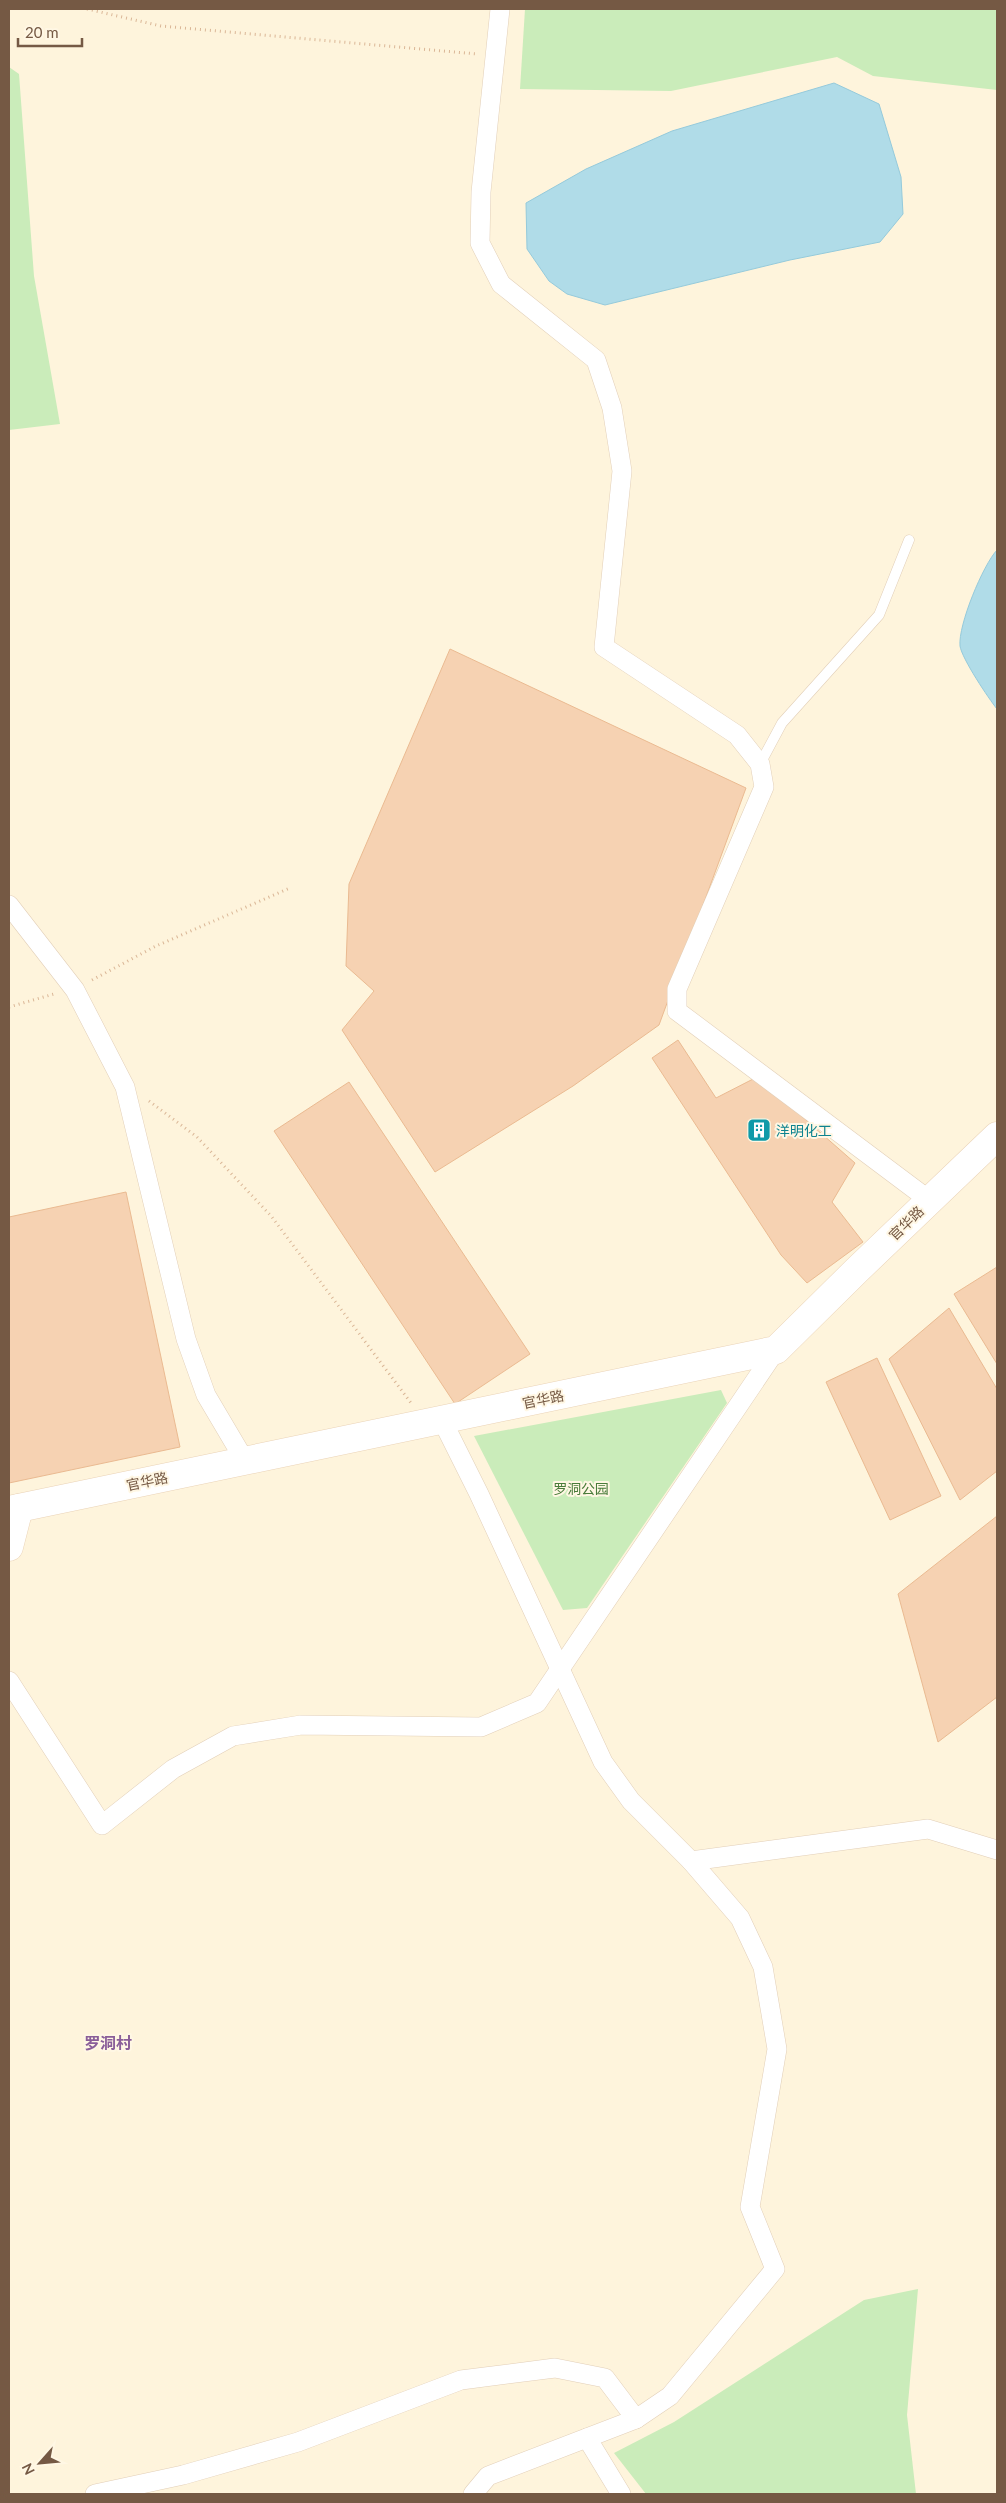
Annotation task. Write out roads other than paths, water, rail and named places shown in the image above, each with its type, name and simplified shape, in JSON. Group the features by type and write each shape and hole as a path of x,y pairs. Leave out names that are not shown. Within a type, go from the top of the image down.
{"main road":[{"name":"官华路","path":"14,1509 776,1350 997,1136"},
{"path":"9,1546 14,1509"}],"street":[{"path":"500,9 481,192 480,243 502,284 596,360 612,408 622,471 604,647 737,735 760,764 764,787 676,989 677,1011 929,1200"},
{"path":"9,905 75,990 125,1087 186,1339 206,1396 245,1461"},
{"path":"9,1681 102,1825 174,1769 232,1736 301,1725 481,1727 537,1703 776,1350"},
{"path":"434,1422 479,1494 603,1762 631,1801 690,1861 740,1918 763,1967 777,2048 750,2207 776,2269 670,2396 636,2419 488,2476 473,2494"},
{"path":"690,1861 928,1829 997,1850"},
{"path":"95,2494 183,2475 298,2442 460,2380 555,2368 605,2378 636,2419"},
{"path":"587,2438 622,2494"}],"lane":[{"path":"760,764 782,723 879,614 909,540"}],"water":[{"path":"834,83 879,104 901,177 903,214 880,242 790,260 605,305 567,294 549,281 527,249 526,203 586,169 672,131"},
{"path":"997,550 997,709 970,669 960,646 960,636 972,596 985,568"}],"place":[{"name":"洋明化工","path":"759,1130"}],"district":[{"name":"罗洞村","path":"108,2042"}],"park label":[{"name":"罗洞公园","path":"581,1488"}]}
